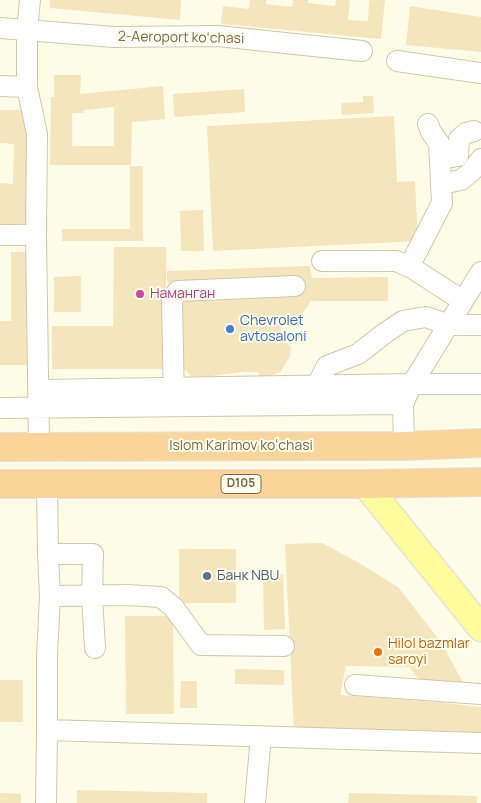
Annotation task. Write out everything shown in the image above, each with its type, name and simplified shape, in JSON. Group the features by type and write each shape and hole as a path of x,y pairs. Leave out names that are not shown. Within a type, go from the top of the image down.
{"highway":[{"name":"Islom Karimov koʻchasi","path":"0,447 404,446 481,444"},
{"name":"D105","path":"0,484 365,484 481,482"}],"main road":[{"path":"365,484 481,628"}],"street":[{"path":"30,0 27,30 27,87 37,134 36,235 39,446"},
{"name":"2-Aeroport koʻchasi","path":"0,28 114,37 218,36 362,51"},
{"path":"397,61 481,73"},
{"path":"0,86 27,87"},
{"path":"409,267 442,203 439,143 428,124"},
{"path":"440,159 458,156 459,140 466,133 474,131"},
{"path":"441,184 461,180 481,160"},
{"path":"0,235 36,235"},
{"path":"322,261 396,261 409,267 463,301"},
{"path":"404,446 403,404 412,384 481,272"},
{"path":"174,396 172,302 178,291 295,286"},
{"path":"317,385 327,366 358,354 403,321 426,317 449,325 481,325"},
{"path":"0,408 38,399 174,396 317,385 481,384"},
{"path":"174,396 403,404"},
{"path":"46,803 47,656 50,596 47,484"},
{"path":"48,554 93,554 92,596 95,648"},
{"path":"50,596 127,595 161,597 174,608 201,645 284,646"},
{"path":"354,685 481,694"},
{"path":"47,730 481,743"},
{"path":"255,803 260,736"}],"building":[{"path":"50,0 181,0 180,20 50,8"},
{"path":"250,0 266,0 266,4 292,7 293,0 308,0 308,3 335,6 336,0 350,0 348,20 368,21 369,0 385,0 381,39 221,24 223,6 249,9"},
{"path":"410,6 481,17 481,52 406,45"},
{"path":"54,75 81,75 80,94 163,86 165,119 132,122 131,165 50,165 51,97 54,97","holes":["114,107 114,146 72,146 72,113 84,113 84,110"]},
{"path":"244,89 245,112 174,117 173,94"},
{"path":"363,96 373,96 374,113 342,115 341,103 363,102"},
{"path":"0,110 21,110 29,137 30,226 0,225 0,183 13,184 14,144 0,143"},
{"path":"394,116 397,182 415,181 418,241 213,251 207,126"},
{"path":"130,166 143,166 143,241 62,241 62,229 130,229"},
{"path":"203,210 204,251 181,251 180,211"},
{"name":"Наманган","path":"114,247 166,247 166,369 52,369 52,326 113,326"},
{"path":"11,252 31,252 32,365 0,365 0,321 11,321"},
{"name":"Chevrolet avtosaloni","path":"310,266 312,278 388,277 388,301 311,301 306,309 297,317 280,321 282,337 291,347 290,357 280,372 260,380 258,372 242,372 211,376 206,381 193,378 180,365 168,293 167,271"},
{"path":"81,276 81,312 54,312 54,277"},
{"path":"322,543 398,587 441,642 465,686 425,687 409,667 346,666 340,695 481,707 481,738 294,732 285,544"},
{"name":"Банк NBU","path":"179,549 236,549 236,603 179,603"},
{"path":"283,574 285,629 264,630 263,575"},
{"path":"125,616 173,616 174,714 126,714"},
{"path":"235,669 284,670 284,685 235,684"},
{"path":"0,680 23,680 23,722 0,722"},
{"path":"181,681 197,681 197,708 180,708"},
{"path":"77,790 207,793 207,803 77,803"},
{"path":"0,793 21,794 21,803 0,803"},
{"path":"349,793 477,796 477,803 348,803"}],"place":[{"name":"Наманган","path":"140,294"},
{"name":"Chevrolet avtosaloni","path":"230,329"},
{"name":"Банк NBU","path":"207,576"},
{"name":"Hilol bazmlar saroyi","path":"378,652"}]}
